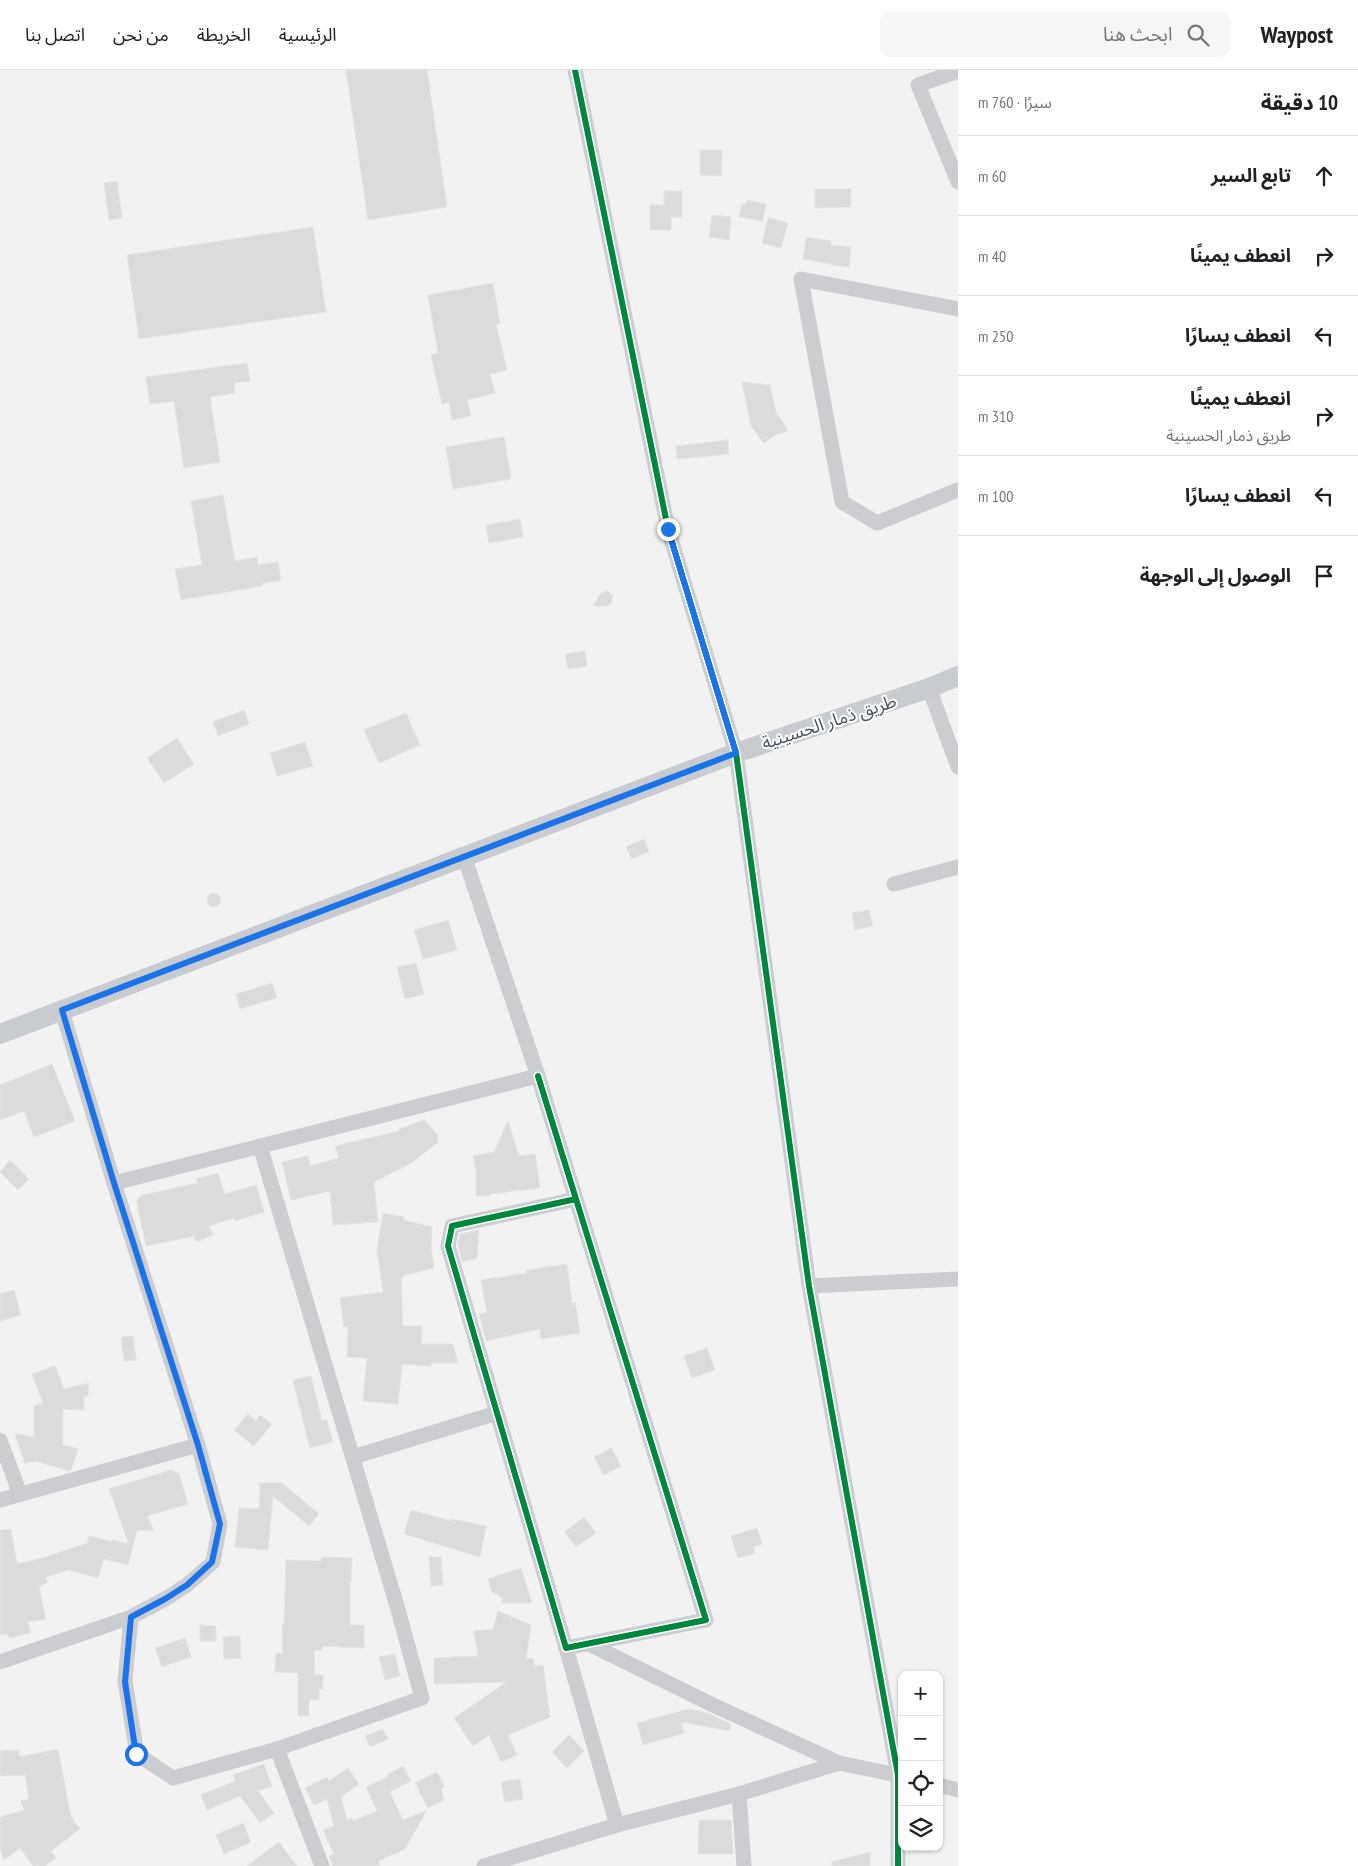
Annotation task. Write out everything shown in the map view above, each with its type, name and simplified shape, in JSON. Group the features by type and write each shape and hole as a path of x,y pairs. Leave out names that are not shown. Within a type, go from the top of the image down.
{"main road":[{"name":"طريق ذمار الحسينية","path":"0,1034 736,753 929,688 958,676"}],"street":[{"path":"575,70 668,529 736,753 809,1286 898,1765"},
{"path":"958,72 918,85 958,182"},
{"path":"958,309 801,278 842,502 877,523 958,490"},
{"path":"929,688 958,767"},
{"path":"464,856 538,1076 706,1620 566,1648"},
{"path":"894,884 958,867"},
{"path":"0,1662 131,1617 165,1599 187,1585 212,1562 220,1524 198,1445 114,1183 62,1010"},
{"path":"114,1183 538,1076"},
{"path":"131,1617 125,1682 136,1754 173,1778 277,1749 422,1698 399,1613 260,1146"},
{"path":"576,1199 452,1226 448,1246 616,1825"},
{"path":"809,1286 958,1280"},
{"path":"353,1457 497,1413"},
{"path":"0,1440 20,1494"},
{"path":"0,1500 198,1445"},
{"path":"589,1644 715,1706 838,1763 898,1776"},
{"path":"277,1749 322,1866"},
{"path":"484,1866 616,1825 739,1794 838,1763"},
{"path":"943,1786 958,1790"},
{"path":"739,1794 744,1866"},
{"path":"898,1866 899,1806"}],"building":[{"path":"346,70 427,70 447,207 368,220"},
{"path":"700,150 722,150 721,176 700,175"},
{"path":"117,181 122,218 109,220 104,183"},
{"path":"815,189 851,189 851,207 815,208"},
{"path":"664,191 682,191 682,217 671,217 671,230 650,230 650,205 664,205"},
{"path":"747,200 766,204 763,221 739,217 742,204 746,204"},
{"path":"712,215 731,217 729,240 709,237"},
{"path":"768,218 788,223 781,248 762,243"},
{"path":"313,227 326,312 139,339 127,255"},
{"path":"806,237 831,241 830,245 851,247 849,267 803,259"},
{"path":"493,283 500,324 496,324 507,370 490,374 495,393 467,400 471,416 452,420 449,402 442,404 431,355 438,353 428,295"},
{"path":"247,363 250,381 234,383 235,393 210,397 220,462 184,468 174,401 150,404 146,377"},
{"path":"742,382 770,385 776,412 788,431 775,435 764,443 751,426"},
{"path":"504,437 511,479 453,489 446,447"},
{"path":"728,440 729,454 677,459 676,446"},
{"path":"223,495 235,561 257,557 258,565 278,562 281,580 262,584 262,586 181,600 175,569 202,565 191,501"},
{"path":"520,519 523,537 489,543 486,525"},
{"path":"608,591 613,596 611,604 593,606 601,593"},
{"path":"585,651 587,666 568,669 565,654"},
{"path":"244,710 249,724 218,736 213,722"},
{"path":"406,713 420,745 379,763 364,730"},
{"path":"177,738 194,764 164,783 147,758"},
{"path":"305,742 313,766 277,776 270,753"},
{"path":"644,839 649,851 632,859 626,847"},
{"path":"214,893 219,895 221,900 219,905 214,907 209,905 207,900 209,895"},
{"path":"869,910 873,926 855,930 852,913"},
{"path":"448,920 457,950 423,959 414,930"},
{"path":"416,963 424,994 405,999 397,967"},
{"path":"272,983 277,998 240,1009 236,994"},
{"path":"52,1064 75,1121 34,1137 24,1111 0,1120 0,1085"},
{"path":"424,1120 437,1134 438,1142 411,1163 374,1182 378,1222 333,1225 330,1191 291,1200 282,1162 308,1156 310,1166 339,1158 335,1146 399,1131 399,1129"},
{"path":"508,1121 519,1156 535,1154 540,1188 490,1194 490,1196 476,1196 476,1170 473,1156 494,1152"},
{"path":"10,1160 29,1179 18,1190 0,1172"},
{"path":"218,1173 225,1194 256,1185 264,1212 235,1221 234,1218 209,1226 213,1235 197,1242 194,1236 146,1246 137,1203 138,1198 143,1195 198,1183 196,1179"},
{"path":"383,1213 404,1217 403,1220 432,1227 431,1247 434,1268 402,1276 403,1278 401,1279 403,1326 422,1326 421,1344 453,1344 458,1363 431,1363 431,1366 402,1364 398,1404 363,1401 367,1358 347,1357 348,1327 344,1327 340,1298 383,1292 377,1250"},
{"path":"479,1230 477,1258 462,1262 458,1244 460,1234"},
{"path":"567,1264 572,1303 575,1302 580,1333 541,1339 540,1329 486,1341 479,1314 487,1313 481,1280 527,1273 526,1270"},
{"path":"14,1290 21,1315 0,1321 0,1294"},
{"path":"133,1336 136,1360 124,1361 121,1337"},
{"path":"707,1348 715,1370 692,1378 684,1356"},
{"path":"55,1366 64,1389 89,1383 88,1396 84,1397 84,1410 63,1409 63,1445 78,1449 70,1471 35,1461 25,1464 15,1434 34,1437 34,1406 43,1403 32,1374"},
{"path":"311,1376 322,1421 327,1420 333,1442 310,1448 293,1380"},
{"path":"248,1414 256,1421 260,1415 272,1424 254,1446 234,1430"},
{"path":"611,1448 621,1466 604,1475 594,1457"},
{"path":"171,1470 179,1474 188,1504 147,1516 154,1530 137,1531 128,1565 104,1559 98,1578 69,1570 46,1577 48,1582 39,1587 46,1619 28,1622 30,1633 9,1638 8,1634 0,1635 0,1530 11,1529 17,1564 46,1557 87,1543 89,1536 129,1544 109,1489"},
{"path":"257,1483 282,1483 319,1514 309,1526 273,1496 268,1550 235,1547 239,1508 259,1509 260,1485"},
{"path":"411,1510 451,1521 452,1519 486,1526 480,1557 404,1534"},
{"path":"584,1517 596,1533 576,1547 565,1532"},
{"path":"757,1528 762,1544 753,1547 755,1553 738,1558 731,1536"},
{"path":"321,1557 352,1558 350,1625 364,1625 364,1648 323,1646 322,1651 314,1650 315,1675 323,1675 323,1689 319,1689 319,1700 309,1700 309,1716 298,1716 298,1673 275,1672 276,1653 283,1653 282,1624 284,1624 286,1560 321,1561"},
{"path":"429,1557 441,1557 443,1585 431,1586"},
{"path":"521,1568 532,1603 501,1603 503,1598 492,1592 488,1579"},
{"path":"498,1611 531,1625 526,1659 533,1658 535,1666 543,1665 550,1717 508,1735 517,1755 501,1762 489,1735 473,1746 454,1718 507,1682 434,1684 434,1658 478,1656 474,1631 493,1629"},
{"path":"200,1625 216,1626 216,1641 200,1641"},
{"path":"240,1636 241,1658 224,1659 223,1637"},
{"path":"185,1638 191,1657 162,1667 155,1648"},
{"path":"395,1654 400,1676 385,1680 379,1657"},
{"path":"688,1709 708,1713 731,1724 730,1731 681,1722 684,1733 643,1745 637,1723"},
{"path":"383,1729 388,1739 370,1747 365,1736"},
{"path":"569,1735 584,1751 567,1768 552,1752"},
{"path":"58,1749 71,1817 80,1829 51,1851 56,1858 45,1866 33,1866 20,1848 4,1860 0,1848 0,1817 24,1810 21,1801 29,1799 25,1775 0,1776 0,1751 19,1750 19,1757"},
{"path":"264,1764 272,1786 258,1791 274,1813 260,1823 240,1796 207,1810 201,1795 235,1781 233,1775"},
{"path":"403,1766 411,1781 390,1792 403,1820 427,1810 405,1849 378,1861 380,1866 333,1866 329,1856 334,1854 323,1830 334,1826 327,1799 314,1805 305,1788 327,1777 329,1781 348,1768 359,1784 341,1797 347,1820 352,1818 353,1821 377,1811 366,1787 388,1777 387,1775"},
{"path":"437,1772 445,1787 441,1789 444,1800 428,1808 415,1783"},
{"path":"520,1779 523,1799 505,1802 501,1782"},
{"path":"699,1820 731,1820 733,1854 698,1854"},
{"path":"243,1823 251,1842 224,1854 216,1835"},
{"path":"279,1842 297,1866 247,1866"},
{"path":"870,1852 870,1866 832,1866 832,1862"}],"cycle path":[{"path":"575,70 668,529 736,753 809,1286 898,1775 898,1866"},
{"path":"538,1076 706,1620 566,1648 448,1246 452,1226 576,1199"}],"route":[{"path":"136,1754 125,1682 131,1617 187,1585 212,1562 220,1524 198,1445 114,1183 62,1010 736,753 668,529"}]}
